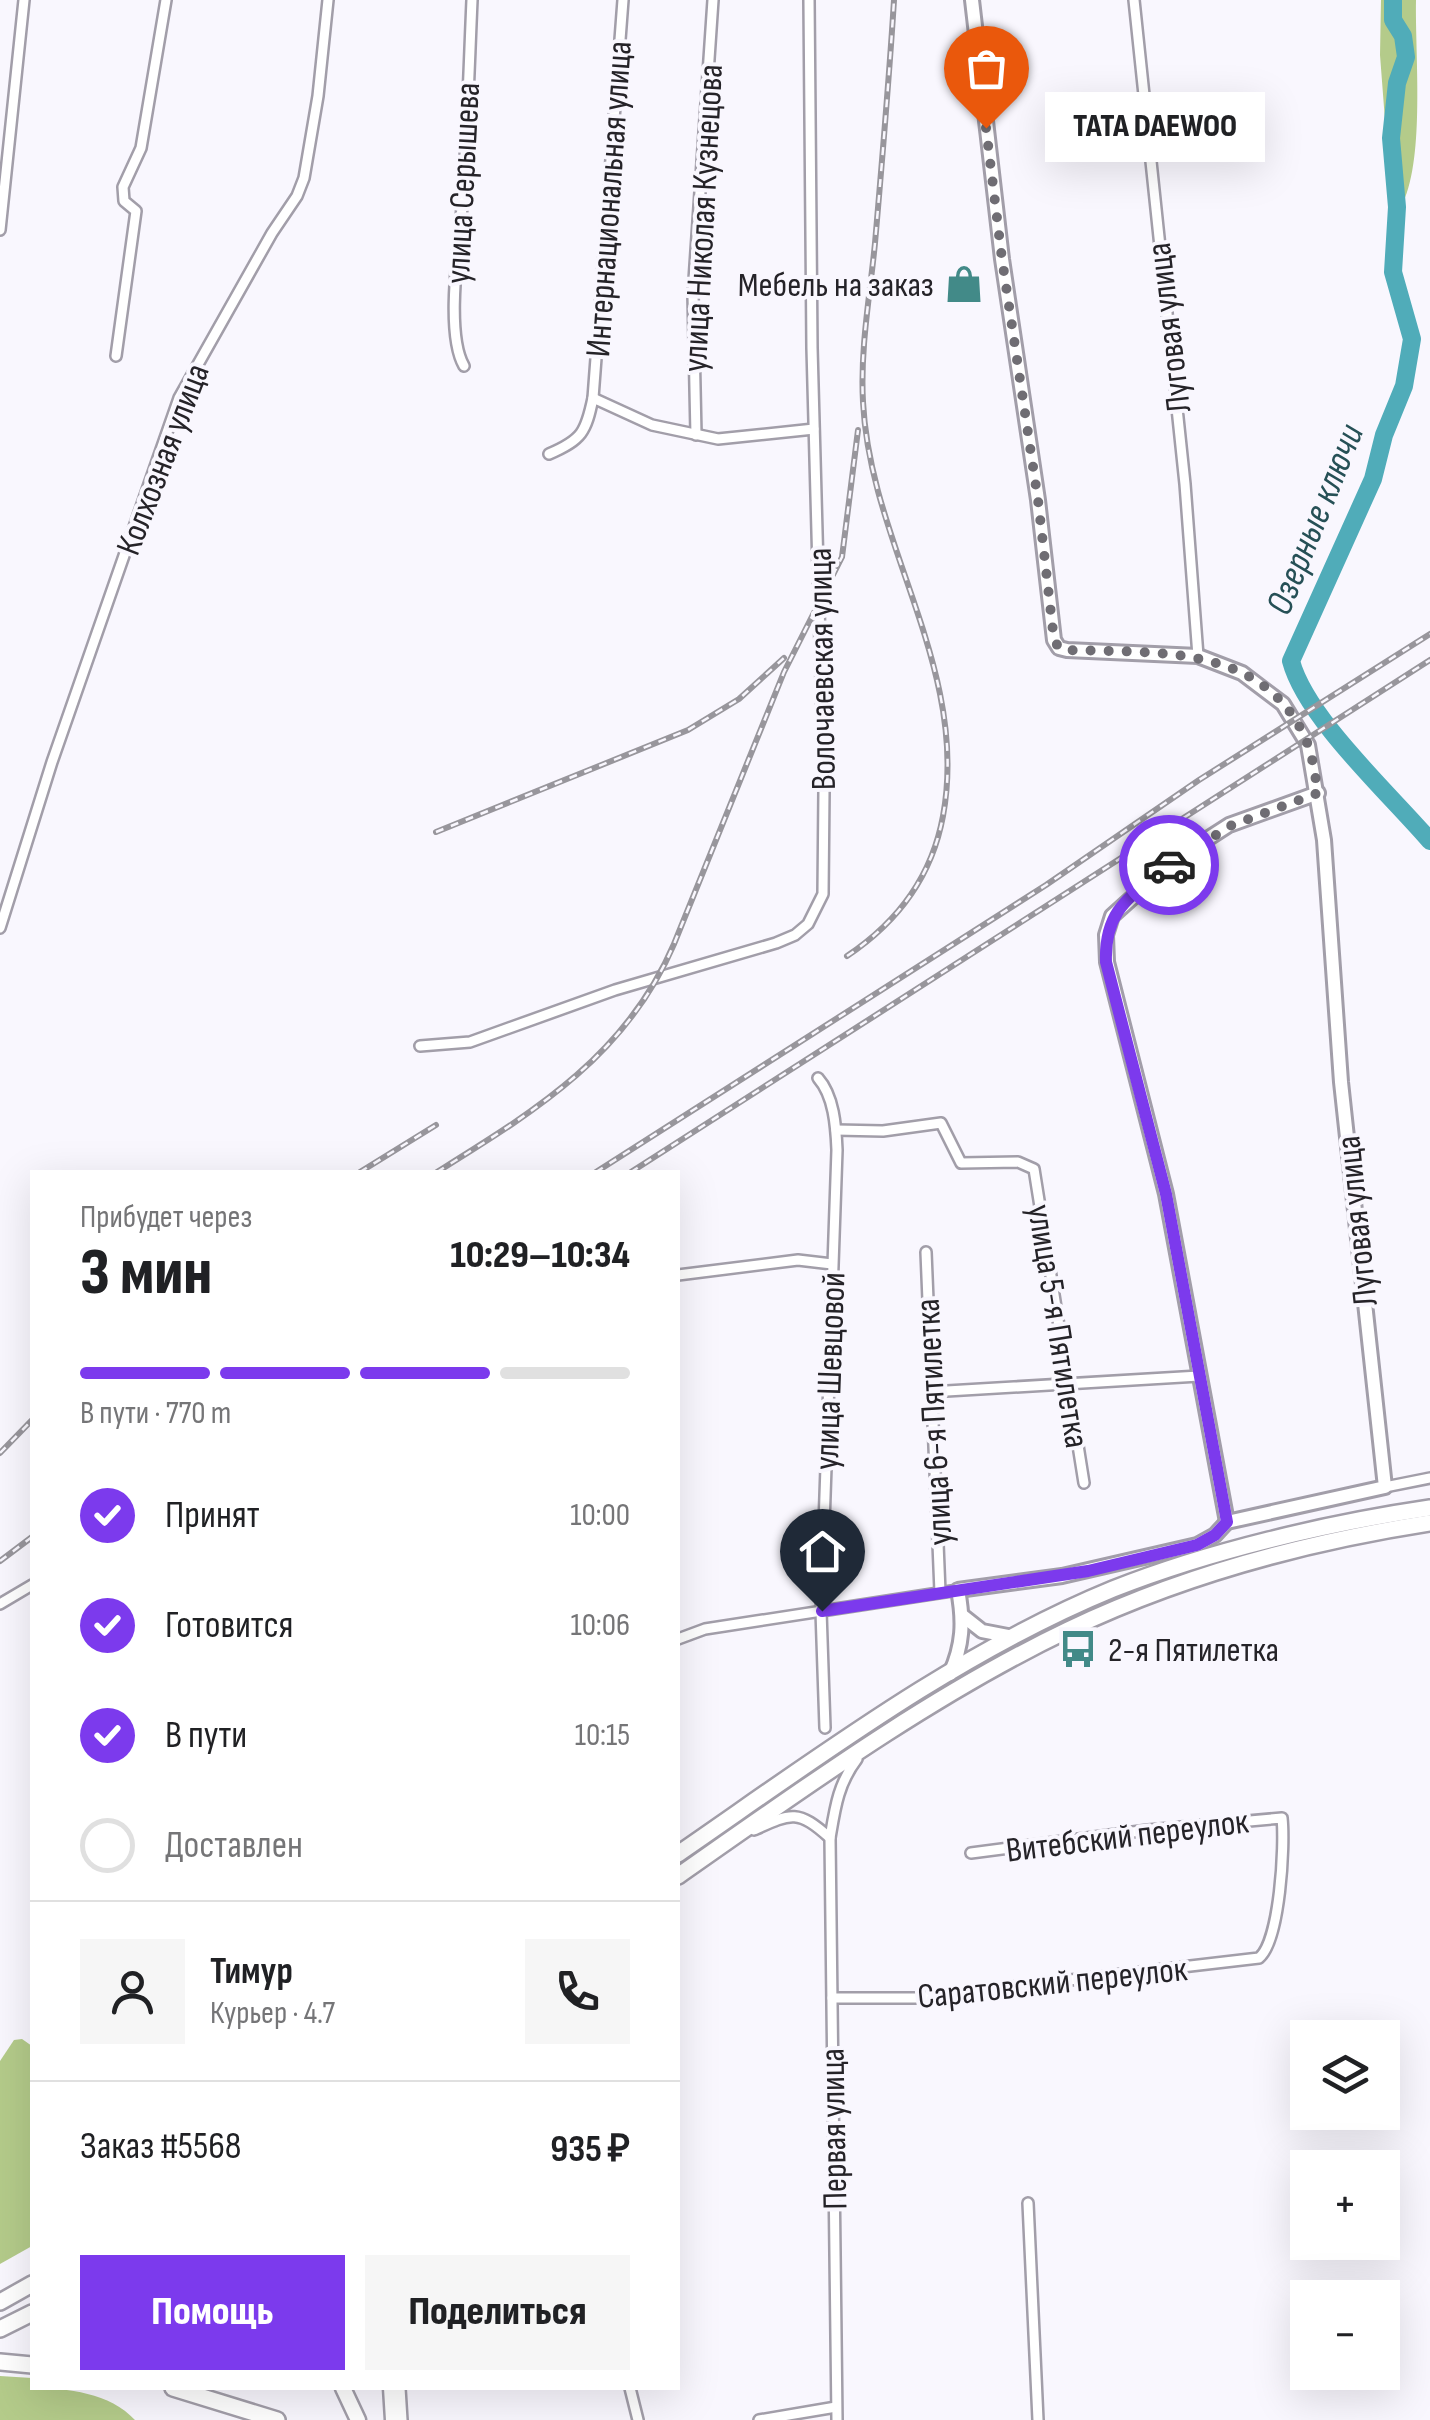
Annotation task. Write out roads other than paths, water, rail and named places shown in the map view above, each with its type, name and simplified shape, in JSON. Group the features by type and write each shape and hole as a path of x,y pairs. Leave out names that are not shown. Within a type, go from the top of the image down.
{"highway":[{"path":"680,1853 793,1774 950,1674 1112,1590 1173,1568 1378,1515 1430,1508"},
{"path":"680,1875 888,1732 998,1666 1069,1630 1134,1602 1244,1564 1376,1531 1430,1523"},
{"path":"0,2302 30,2285"},
{"path":"0,2329 30,2314"},
{"path":"0,2362 30,2365"},
{"path":"180,2390 277,2420"}],"main road":[{"name":"Луговая улица","path":"972,0 1002,259 1038,500 1054,640 1059,648 1067,650 1198,656 1242,673 1283,704 1308,745 1318,793 1340,1082 1385,1487"},
{"path":"1227,1522 1166,1194 1106,962 1106,935 1112,916 1173,862 1230,826 1318,793"},
{"path":"950,1674 961,1644 963,1616 958,1590 1062,1576 1197,1545 1215,1535 1227,1522 1266,1510 1385,1487"},
{"path":"963,1616 982,1631 1016,1637"},
{"path":"344,2390 358,2420"},
{"path":"391,2390 393,2420"}],"street":[{"path":"0,230 24,0"},
{"path":"116,356 136,211 128,207 122,194 141,148 166,0"},
{"name":"Колхозная улица","path":"0,928 4,898 179,398 304,178 328,0"},
{"name":"улица Серышева","path":"464,366 459,352 454,275 462,209 472,0"},
{"name":"Интернациональная улица","path":"593,398 623,0"},
{"name":"улица Николая Кузнецова","path":"696,435 694,295 713,0"},
{"name":"Волочаевская улица","path":"420,1046 470,1042 615,990 776,943 794,935 815,914 823,894 808,0"},
{"name":"Луговая улица","path":"1134,0 1185,484 1198,656"},
{"path":"549,454 584,431 593,398 652,426 718,439 814,429"},
{"name":"улица Шевцовой","path":"818,1078 826,1087 836,1130 822,1611 824,1728"},
{"name":"улица 5-я Пятилетка","path":"836,1130 884,1131 941,1123 961,1163 1018,1162 1034,1169 1084,1483"},
{"name":"улица 6-я Пятилетка","path":"926,1252 940,1592"},
{"path":"680,1276 798,1260 832,1264"},
{"path":"930,1392 1199,1376"},
{"path":"1385,1487 1430,1478"},
{"path":"0,1604 30,1586"},
{"path":"680,1638 705,1629 958,1590"},
{"name":"Первая улица","path":"837,2420 830,1838 843,1776 863,1751"},
{"path":"726,1842 794,1815 810,1820 830,1838"},
{"name":"Витебский переулок","path":"971,1854 1148,1830 1282,1818 1283,1841 1268,1949"},
{"name":"Саратовский переулок","path":"832,1998 916,1998 1246,1961 1260,1958 1268,1949"},
{"path":"1028,2203 1038,2420"},
{"path":"400,2390 402,2420"},
{"path":"630,2390 638,2420"},
{"path":"759,2420 836,2407"}],"waterway":[{"name":"Озерные ключи","path":"1393,0 1393,20 1403,36 1406,57 1397,83 1391,138 1397,207 1393,272 1412,339 1404,386 1384,435 1373,479 1291,661 1313,707 1331,731 1430,841"}],"railway":[{"path":"847,956 897,913 921,878 938,838 948,762 943,709 931,658 882,506 863,402 864,342 894,0"},
{"path":"440,1170 509,1126 574,1077 604,1049 654,983 674,944 784,672 842,557 858,430"},
{"path":"599,1170 1430,634"},
{"path":"436,832 688,730 739,699 784,658"},
{"path":"634,1170 1430,660"},
{"path":"363,1170 436,1125"},
{"path":"0,1453 30,1422"},
{"path":"0,1561 30,1538"}],"place":[{"name":"TATA DAEWOO","path":"986,128"},
{"name":"Мебель на заказ","path":"964,284"},
{"name":"2-я Пятилетка","path":"1078,1649"}]}
